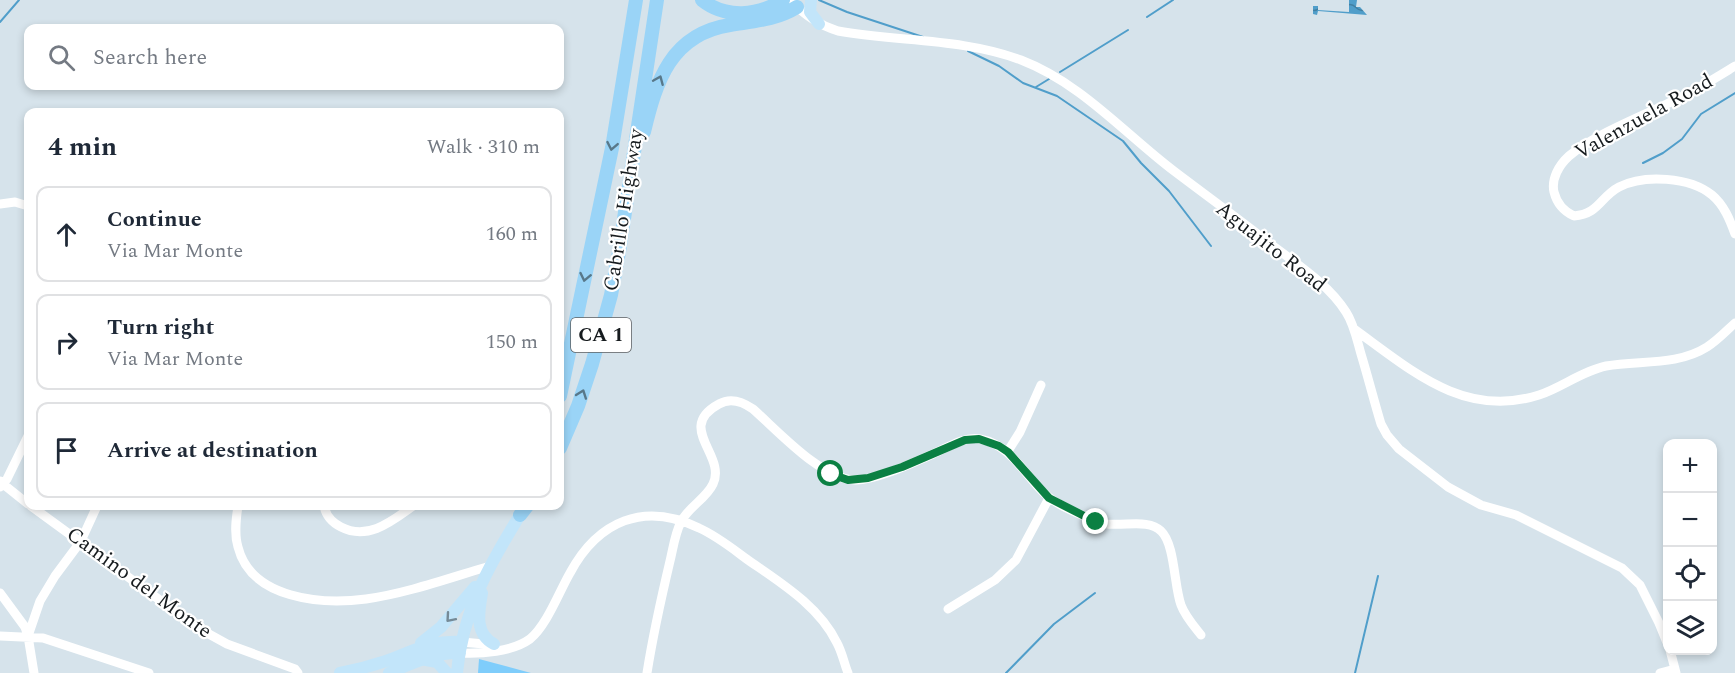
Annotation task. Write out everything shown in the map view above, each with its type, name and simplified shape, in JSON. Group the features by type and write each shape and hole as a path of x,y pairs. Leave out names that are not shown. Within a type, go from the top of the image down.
{"highway":[{"name":"Cabrillo Highway","path":"564,439 597,350 611,295 657,0"},
{"path":"702,0 721,10 741,13 766,9 783,0"},
{"name":"Cabrillo Highway","path":"564,377 615,129 636,2"},
{"path":"630,177 658,83 666,66 679,50 711,30 770,19 797,2"}],"main road":[{"path":"811,0 810,12 819,24"},
{"path":"457,673 470,609 487,571 523,510"},
{"path":"487,571 479,625 485,638 498,646"},
{"path":"389,673 412,657 441,627 487,571"},
{"path":"340,673 412,657 448,653 461,647"},
{"path":"412,657 434,661 447,673"}],"street":[{"name":"Aguajito Road","path":"797,2 819,24 842,32 924,40 980,49 1020,60 1049,72 1092,102 1151,153 1323,285 1347,312 1381,424 1393,443 1448,487 1481,505 1516,515 1622,568 1640,585 1663,633"},
{"name":"Valenzuela Road","path":"1735,66 1694,91 1580,148 1559,167 1554,184 1558,204 1574,216 1594,210 1612,191 1627,184 1646,180 1672,181 1695,186 1713,195 1728,214 1735,234"},
{"path":"0,204 15,202 24,205"},
{"path":"1354,329 1446,390 1483,401 1505,402 1542,394 1603,366 1685,357 1707,347 1735,323"},
{"path":"1008,452 1020,432 1041,385"},
{"path":"647,673 659,606 681,521 715,482 715,464 702,437 702,424 707,413 723,402 731,401 746,404 822,469 848,480 868,478 902,467 972,438 988,442 1008,452 1049,498 1096,522 1118,525 1150,524 1160,529 1169,544 1181,605 1201,635"},
{"path":"1,484 11,473 24,443"},
{"name":"Camino del Monte","path":"1,484 24,501"},
{"path":"948,609 995,580 1016,560 1049,498"},
{"name":"Camino del Monte","path":"37,510 198,628 227,644 287,670 295,669 298,673"},
{"path":"28,636 37,608 47,588 81,541 95,510"},
{"path":"238,510 236,537 244,561 264,583 295,596 336,601 369,598 487,571"},
{"path":"325,510 328,518 336,524 362,533 381,526 407,510"},
{"path":"461,647 517,645 535,634 580,555 591,542 606,529 628,520 656,516 681,521 711,534 807,604 833,634 848,673"},
{"path":"0,592 25,627 34,673"},
{"path":"0,636 28,636 61,643 146,673"},
{"path":"1660,673 1676,671 1671,655"}],"shaded area":[{"path":"479,659 531,673 478,673"}],"water":[{"path":"1349,0 1357,0 1356,7 1360,7 1367,15 1318,11 1317,15 1313,14 1313,6 1318,6 1318,10 1349,12"}],"waterway":[{"path":"0,22 19,0"},
{"path":"819,0 847,12 923,37"},
{"path":"1147,17 1173,0"},
{"path":"1060,72 1128,30"},
{"path":"968,51 999,66 1023,83 1057,96 1123,141 1169,191 1211,246"},
{"path":"1036,87 1049,79"},
{"path":"1643,163 1663,153 1682,139 1701,114 1735,93"},
{"path":"1355,673 1378,576"},
{"path":"1006,673 1054,624 1095,593"}],"route":[{"path":"831,474 848,480 868,478 902,467 958,442 972,438 979,439 1008,452 1049,498 1096,522"}]}
